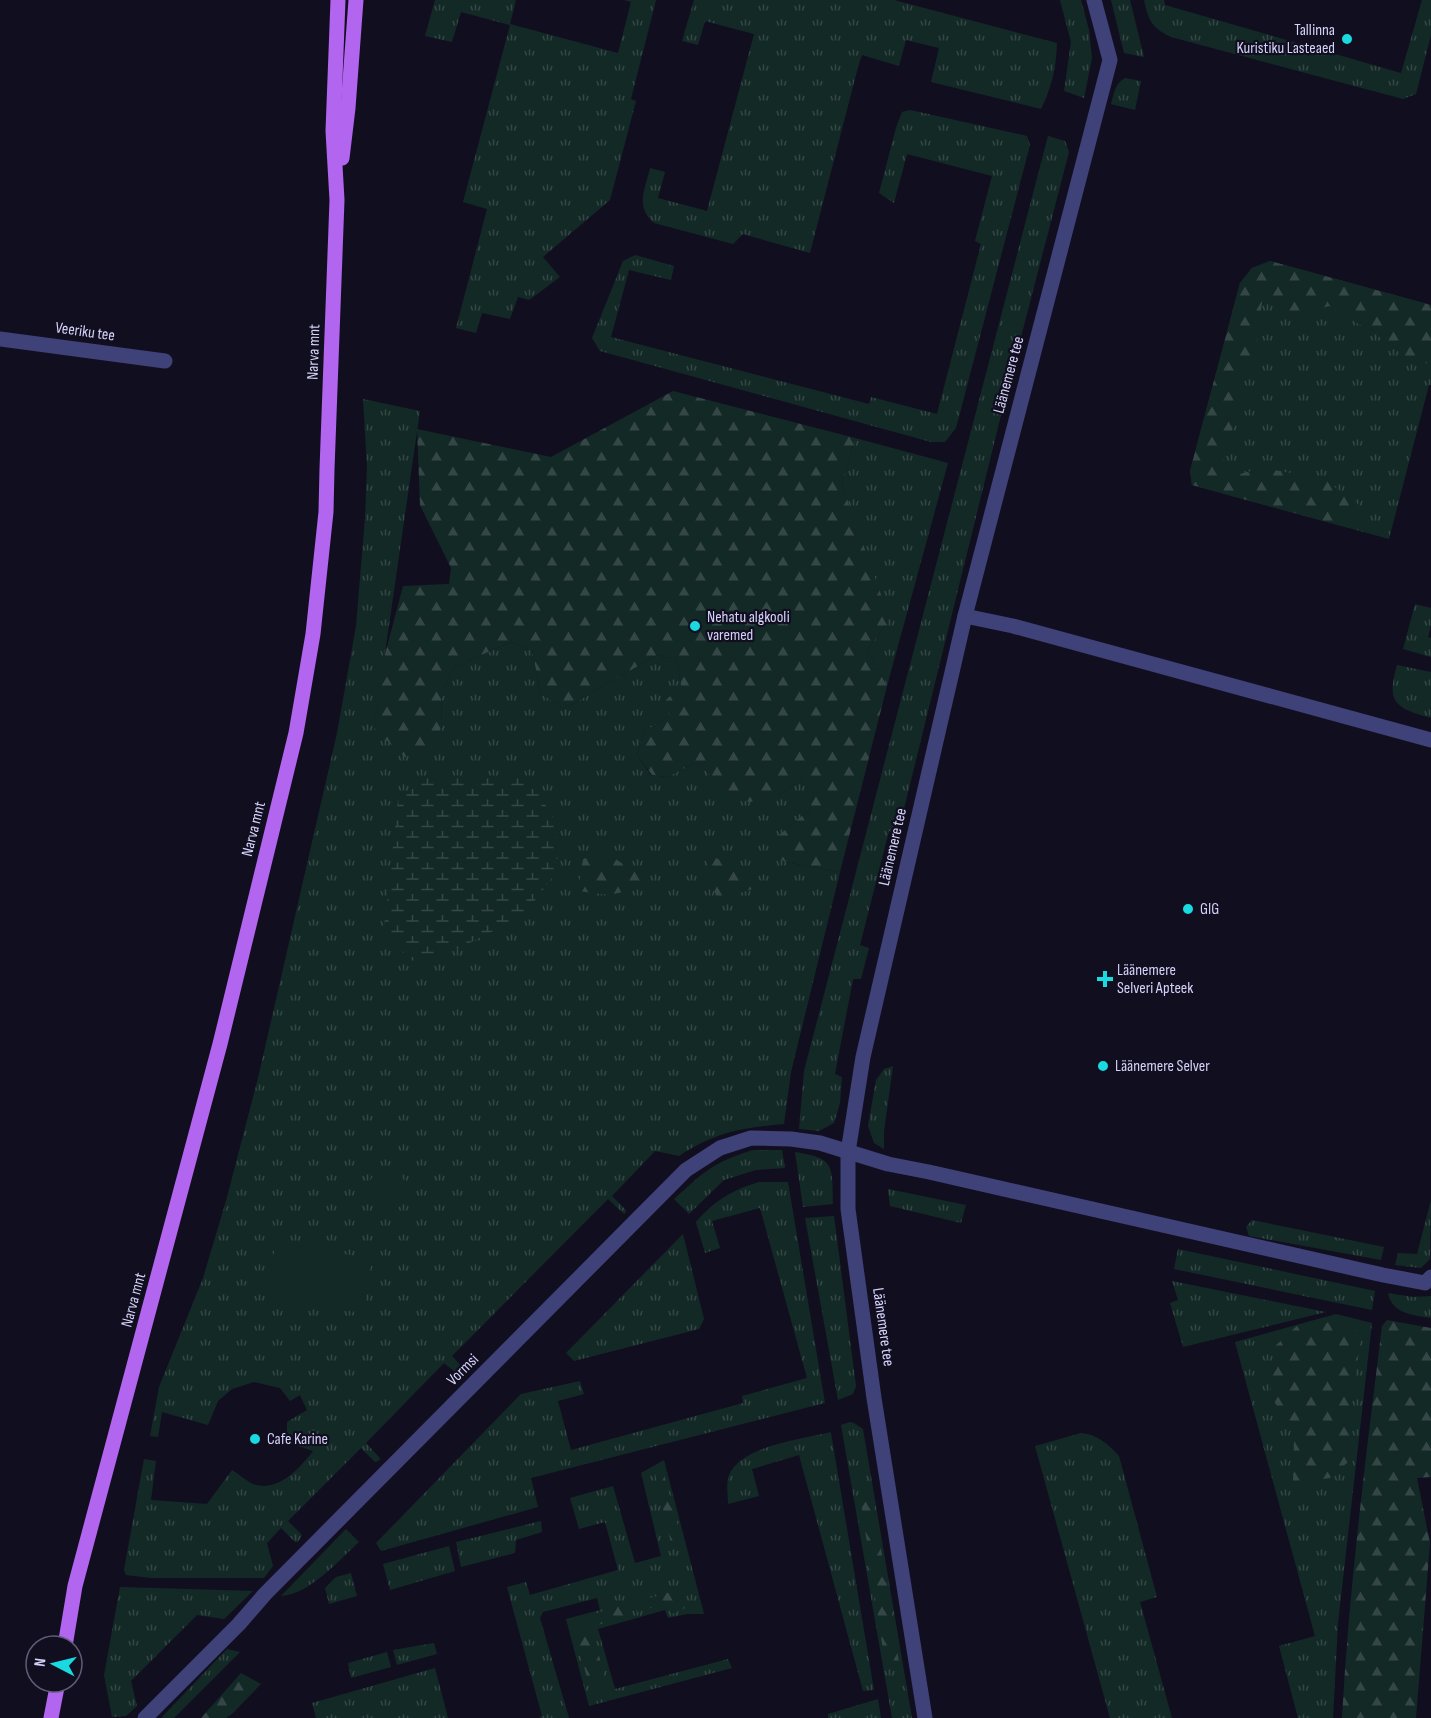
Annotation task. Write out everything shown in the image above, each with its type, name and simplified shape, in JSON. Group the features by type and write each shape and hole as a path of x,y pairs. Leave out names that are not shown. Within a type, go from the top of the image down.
{"main road":[{"name":"Narva mnt","path":"67,1634 75,1586 220,1044 296,733 313,634 326,512 337,200 333,131 338,0"},
{"path":"337,200 348,108 356,0"},
{"path":"51,1718 56,1694"}],"street":[{"name":"Läänemere tee","path":"925,1718 874,1398 848,1209 848,1152 863,1058 965,616 1110,60 1094,0"},
{"name":"Veeriku tee","path":"0,339 165,361"},
{"path":"965,616 1012,626 1431,740"},
{"name":"Vormsi","path":"145,1718 239,1624 273,1586 687,1170 720,1148 751,1138 791,1139 820,1143 888,1164 1383,1275 1425,1283 1431,1277"}],"green space":[{"path":"435,0 516,0 510,24 618,53 631,2 624,0 656,0 631,99 636,101 610,200 543,257 560,277 529,300 518,297 510,319 482,313 476,333 456,328 487,209 463,202 510,25 461,12 452,42 425,36"},
{"path":"694,0 894,0 1057,43 1051,85 1041,109 931,82 939,48 906,40 899,66 862,55 810,253 743,234 733,244 654,223 648,217 643,204 650,168 665,172 658,198 707,211 754,34 705,21 698,45 682,41"},
{"path":"1060,0 1081,0 1089,30 1092,58 1084,98 1064,91 1071,42"},
{"path":"1111,0 1130,0 1144,57 1124,53"},
{"path":"1144,0 1164,0 1165,5 1401,73 1422,0 1431,0 1431,35 1416,94 1403,99 1171,37 1152,23"},
{"path":"1125,78 1141,81 1135,110 1111,104 1117,86"},
{"path":"910,110 1027,136 1030,145 956,428 945,442 931,442 600,351 592,338 623,261 635,255 674,266 671,280 629,270 611,337 869,404 871,397 937,414 981,244 975,241 992,176 907,154 894,203 879,193 896,128 902,112"},
{"path":"1048,136 1065,141 1069,152 1008,387 898,833 889,831 860,945 869,948 861,979 853,979 835,1074 842,1077 840,1103 834,1123 819,1131 799,1129 804,1071"},
{"path":"1270,261 1431,305 1431,385 1429,385 1389,539 1192,485 1190,471 1240,283 1252,268"},
{"path":"1270,261 1431,305 1431,361 1418,367 1377,335 1329,306 1293,317 1263,295 1255,355 1240,366 1240,416 1219,450 1232,476 1263,468 1324,479 1359,505 1349,528 1192,485 1190,471 1240,283 1252,268"},
{"path":"673,391 855,438 842,485 885,606 887,623 867,650 887,686 840,872 785,862 774,853 779,835 809,810 814,794 800,781 775,798 749,802 714,792 706,765 694,763 667,777 652,775 637,755 644,732 670,716 665,701 681,686 677,660 657,655 564,709 541,693 532,651 511,642 454,667 442,691 441,727 430,750 405,757 374,729 383,662 403,586 449,584 451,568 420,505 417,429 551,457"},
{"path":"363,399 420,411 374,729 441,727 442,691 454,667 511,642 532,651 541,693 564,709 657,655 677,660 681,686 670,716 644,732 637,755 651,775 667,777 694,763 707,765 775,798 800,781 814,794 809,810 779,835 785,862 840,872 791,1072 784,1124 755,1127 717,1136 679,1156 655,1151 612,1196 626,1210 625,1214 608,1199 452,1356 465,1370 465,1374 459,1375 444,1363 366,1443 380,1460 375,1462 361,1448 288,1521 302,1535 298,1542 295,1542 281,1528 267,1543 273,1566 264,1578 151,1578 126,1575 124,1570 144,1459 156,1461 151,1500 207,1504 232,1470 253,1484 271,1485 288,1477 313,1451 287,1442 287,1422 307,1410 300,1395 290,1401 280,1388 254,1382 232,1389 218,1401 208,1425 162,1412 158,1437 150,1436 159,1387 203,1278 226,1201 258,1078 337,733 356,626 365,518 367,467"},
{"path":"855,438 948,463 887,686 867,650 887,623 842,485"},
{"path":"1415,604 1431,608 1428,637 1431,638 1431,657 1403,649"},
{"path":"1397,665 1431,672 1431,718 1409,711 1396,702 1393,688"},
{"path":"427,777 529,777 556,823 558,870 523,916 426,965 408,959 384,929 398,800"},
{"path":"605,852 647,880 645,887 609,895 578,891 583,859"},
{"path":"705,854 742,868 759,887 717,900"},
{"path":"893,1066 884,1131 884,1149 874,1143 868,1126 876,1080 884,1069"},
{"path":"753,1150 782,1150 785,1168 756,1170 724,1180 689,1214 674,1199 718,1164"},
{"path":"795,1152 818,1157 829,1166 833,1204 803,1207"},
{"path":"387,1171 395,1172 401,1177 406,1183 406,1199 401,1205 395,1210 387,1211 379,1210 373,1205 368,1199 367,1191 368,1183 373,1177 379,1172"},
{"path":"759,1182 788,1182 825,1403 531,1478 538,1507 381,1551 376,1543 521,1394 580,1381 584,1394 558,1401 571,1450 743,1403 742,1396 807,1378 760,1208 712,1221 720,1248 705,1253 696,1222 724,1197"},
{"path":"888,1189 966,1205 961,1223 890,1206"},
{"path":"1431,1200 1430,1259 1421,1268 1395,1265 1398,1253 1417,1254"},
{"path":"834,1216 856,1386 853,1394 838,1400 805,1218"},
{"path":"1252,1220 1384,1247 1381,1260 1249,1236 1246,1227"},
{"path":"683,1234 704,1319 699,1329 574,1361 566,1353"},
{"path":"276,1242 372,1259 363,1313 266,1297"},
{"path":"1178,1249 1375,1291 1372,1310 1174,1269"},
{"path":"1172,1281 1326,1312 1183,1347 1170,1303 1178,1300"},
{"path":"1388,1293 1413,1297 1431,1296 1431,1318 1404,1312 1394,1305"},
{"path":"1336,1314 1372,1323 1338,1623 1333,1718 1298,1718 1279,1646 1315,1636 1235,1342"},
{"path":"1387,1320 1431,1328 1431,1477 1417,1478 1430,1543 1416,1718 1342,1718 1364,1473 1382,1326"},
{"path":"1337,1322 1362,1333 1353,1389 1348,1462 1330,1478 1293,1483 1294,1436 1270,1394 1274,1347 1299,1324"},
{"path":"850,1422 863,1429 912,1718 892,1718 841,1425"},
{"path":"831,1432 874,1690 863,1691 799,1455 752,1469 759,1496 728,1504 727,1487 731,1471 749,1455 776,1444"},
{"path":"1081,1433 1102,1440 1119,1456 1157,1597 1140,1602 1172,1718 1110,1718 1035,1446"},
{"path":"664,1460 704,1614 687,1614 668,1618 665,1610 598,1629 615,1689 728,1659 732,1668 589,1706 566,1619 600,1610 597,1598 543,1612 540,1618 569,1718 539,1718 542,1716 507,1587 526,1582 530,1595 618,1570 605,1522 579,1529 570,1498 613,1486 635,1563 661,1556 641,1473"},
{"path":"662,1467 683,1545 672,1548 654,1469"},
{"path":"870,1480 899,1662 885,1664 858,1482"},
{"path":"541,1521 542,1532 516,1540 515,1553 461,1567 456,1542"},
{"path":"346,1529 359,1542 313,1583 292,1594 281,1596"},
{"path":"449,1546 455,1571 390,1590 383,1564"},
{"path":"351,1573 357,1596 329,1604 325,1588 336,1577"},
{"path":"120,1587 253,1591 224,1619 197,1615 131,1681 137,1706 126,1716 112,1717 104,1675"},
{"path":"670,1592 686,1599 685,1608 672,1614 664,1604 637,1612 637,1602"},
{"path":"626,1603 628,1615 592,1627 605,1680 589,1685 572,1622"},
{"path":"434,1643 437,1654 397,1665 393,1650"},
{"path":"227,1649 240,1652 174,1718 161,1718"},
{"path":"387,1652 391,1667 351,1678 348,1663"},
{"path":"435,1668 448,1718 316,1718 312,1703"},
{"path":"241,1673 261,1684 226,1718 201,1718"},
{"path":"878,1699 881,1718 828,1718 828,1714"}],"place":[{"name":"Tallinna Kuristiku Lasteaed","path":"1347,39"},
{"name":"Nehatu algkooli varemed","path":"695,626"},
{"name":"GIG","path":"1188,909"},
{"name":"Läänemere Selveri Apteek","path":"1105,979"},
{"name":"Läänemere Selver","path":"1103,1066"},
{"name":"Cafe Karine","path":"255,1439"}]}
